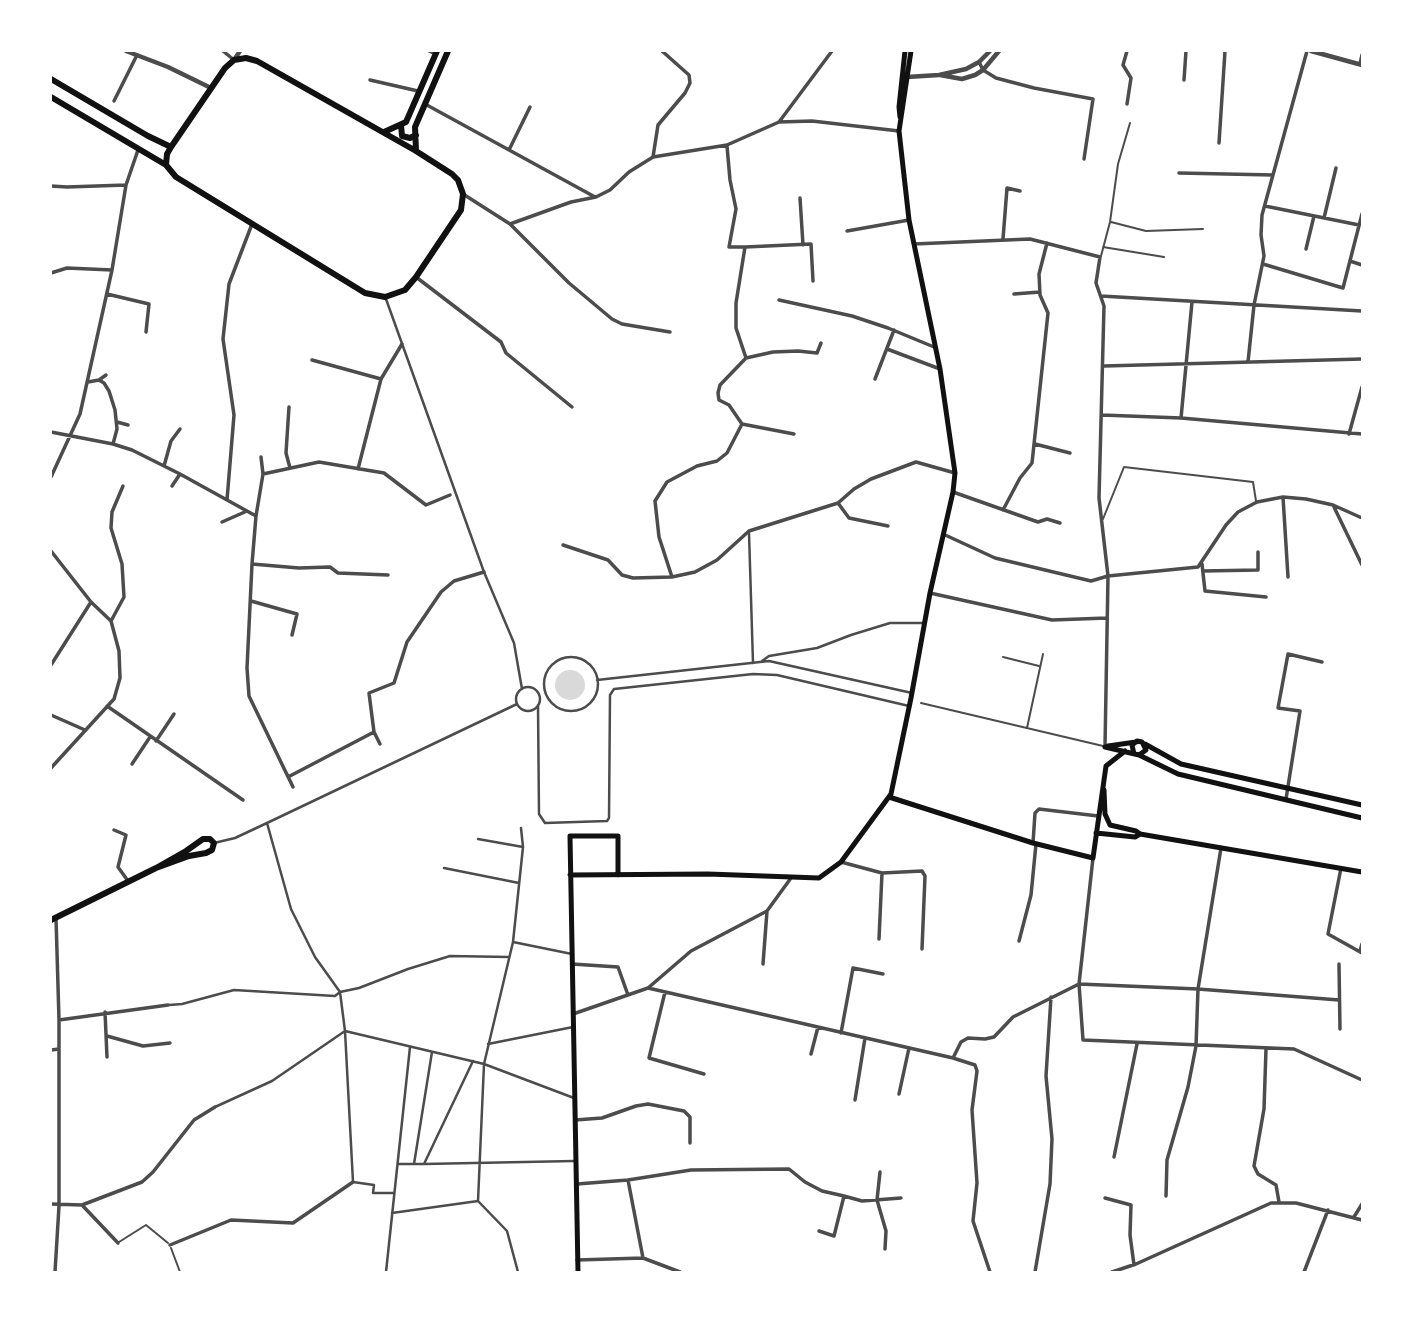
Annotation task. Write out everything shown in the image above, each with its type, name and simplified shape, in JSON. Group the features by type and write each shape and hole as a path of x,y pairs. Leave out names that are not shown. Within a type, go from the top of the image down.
{"main road":[{"path":"416,151 415,127 449,51"},
{"path":"570,875 819,878 841,862 889,797 955,473 940,369 909,220 899,131 905,51"},
{"path":"900,121 911,51"},
{"path":"384,132 406,122 434,52"},
{"path":"51,97 139,148 166,165 176,177 365,293 385,296 405,290 461,210 463,194 460,183 452,174 416,151 257,61 246,58 234,60 225,68 167,154 166,165"},
{"path":"51,79 155,140 172,147"},
{"path":"401,125 402,136 410,138 416,135"},
{"path":"148,154 153,155 158,151 159,145 155,140"},
{"path":"1137,741 1132,745 1137,755"},
{"path":"1105,747 1137,741 1181,764 1362,806"},
{"path":"1137,755 1146,750 1144,744"},
{"path":"1105,747 1137,755 1178,774 1286,802 1362,818"},
{"path":"889,797 1035,843 1093,858 1108,763 1125,751"},
{"path":"1103,786 1107,821 1110,825 1140,834"},
{"path":"1096,833 1122,836 1140,834 1362,872"},
{"path":"578,1272 570,836 618,836 618,875"},
{"path":"53,919 186,852 203,839 210,839 214,843 212,850 206,853 156,868"}],"street":[{"path":"126,51 211,88"},
{"path":"223,51 234,60 240,51"},
{"path":"653,157 658,125 690,83 689,75 662,51"},
{"path":"779,122 832,51"},
{"path":"907,77 939,75 966,69 979,62 990,51"},
{"path":"939,75 962,79 983,70 999,51"},
{"path":"1127,51 1123,65 1130,78 1127,104"},
{"path":"1184,80 1186,51"},
{"path":"1219,143 1225,51"},
{"path":"1248,362 1254,305 1264,256 1261,235 1265,205 1309,51 1361,65 1362,55"},
{"path":"114,100 137,55"},
{"path":"979,62 983,70 996,78 1093,99 1084,159"},
{"path":"370,80 420,91"},
{"path":"425,104 596,197"},
{"path":"509,149 530,107"},
{"path":"510,224 611,190 629,172 653,157 727,145 779,122 813,121 899,131"},
{"path":"727,145 736,209 729,234 729,247 811,244 813,281"},
{"path":"51,477 80,414 112,270 126,185 139,148"},
{"path":"1324,218 1336,168"},
{"path":"1180,173 1273,175"},
{"path":"51,186 126,185"},
{"path":"1003,239 1007,188 1020,191"},
{"path":"463,194 510,224 569,283 612,319 622,324 670,332"},
{"path":"800,198 803,245"},
{"path":"1265,205 1359,225"},
{"path":"1262,264 1343,288 1362,214"},
{"path":"1306,249 1314,216"},
{"path":"847,230 909,220"},
{"path":"227,499 234,415 223,340 229,284 253,224"},
{"path":"914,244 1030,239 1100,257 1096,283 1104,306 1104,366 1099,498 1108,576 1105,747"},
{"path":"1003,510 1020,478 1032,463 1048,313 1040,292 1039,274 1047,243"},
{"path":"745,247 736,328 746,358"},
{"path":"1350,261 1362,265"},
{"path":"51,273 67,268 112,270"},
{"path":"416,277 501,342 506,352 572,407"},
{"path":"1014,294 1040,292"},
{"path":"107,294 149,304 145,332"},
{"path":"385,296 484,572 514,643 522,688"},
{"path":"1101,296 1362,312"},
{"path":"779,300 852,316 936,348"},
{"path":"1181,418 1192,302"},
{"path":"876,379 894,330"},
{"path":"794,434 742,424 729,405 719,400 720,384 746,358 773,352 798,351 817,354 821,343"},
{"path":"358,469 381,379 402,345"},
{"path":"887,349 940,369"},
{"path":"1104,366 1362,359"},
{"path":"312,360 381,379"},
{"path":"88,382 99,380 106,375"},
{"path":"99,380 109,391 117,422 113,444"},
{"path":"1349,434 1362,387"},
{"path":"289,407 286,453 290,468"},
{"path":"1102,415 1181,418 1362,433"},
{"path":"117,422 128,425"},
{"path":"672,577 659,537 654,501 667,482 697,466 717,461 727,453 742,424"},
{"path":"164,466 171,441 180,429"},
{"path":"51,432 113,444 180,474 256,516"},
{"path":"1035,444 1070,453"},
{"path":"261,457 263,474 252,564 247,668 249,696 293,787"},
{"path":"263,474 319,462 384,473 425,505 450,495"},
{"path":"564,545 608,560 622,575 633,578 672,577 695,572 717,560 749,531 838,503 854,489 872,479 916,463 955,473"},
{"path":"172,486 180,474"},
{"path":"111,621 124,597 122,564 111,528 112,512 123,486"},
{"path":"953,492 1038,522 1047,519 1060,523"},
{"path":"943,534 995,558 1091,581 1108,576 1193,569 1202,564 1226,524 1238,512 1256,502 1283,497 1306,499 1333,505 1362,518"},
{"path":"1283,497 1288,577"},
{"path":"838,503 849,518 888,526"},
{"path":"1333,505 1362,565"},
{"path":"222,523 247,511"},
{"path":"749,531 753,663"},
{"path":"1203,571 1258,570 1258,552"},
{"path":"51,768 114,699 120,678 119,651 111,621 91,602 52,554"},
{"path":"252,564 299,568 330,567 338,573 388,575"},
{"path":"1202,564 1205,591 1266,597"},
{"path":"380,744 374,732 369,693 394,683 407,642 441,592 454,582 484,572"},
{"path":"930,593 1052,620 1107,618"},
{"path":"251,601 297,614 292,635"},
{"path":"51,665 91,602"},
{"path":"759,662 769,656 817,648 890,623 924,623"},
{"path":"1286,802 1300,711 1278,708 1288,654 1322,662"},
{"path":"565,657 583,659 595,672 597,680 594,698 580,709 563,710 555,706 545,691 545,674 557,660 565,657"},
{"path":"597,680 777,662 911,695"},
{"path":"538,705 529,711 522,709 517,704 517,694 522,688 529,687 536,690 540,697 539,814 543,822 607,821 610,814 610,691 614,689 753,674 777,675 909,706"},
{"path":"214,843 234,838 267,823 517,704"},
{"path":"107,706 243,800"},
{"path":"156,741 174,714"},
{"path":"51,715 85,730"},
{"path":"288,777 374,732"},
{"path":"132,764 150,737"},
{"path":"1019,941 1031,895 1036,810 1098,816"},
{"path":"267,823 291,909 315,957 340,992 345,1031 353,1182"},
{"path":"518,1272 507,1231 478,1201 484,1064 513,942 523,847 521,828"},
{"path":"114,830 126,835 118,867 128,881"},
{"path":"478,839 523,847"},
{"path":"1166,1196 1167,1160 1188,1087 1196,1046 1198,989 1221,848"},
{"path":"1093,858 1079,984 1081,1038 1086,1041 1137,1044 1294,1049 1362,1080"},
{"path":"841,862 882,873 922,871 925,876 922,950"},
{"path":"444,868 519,883"},
{"path":"1341,868 1328,934 1361,952 1362,944"},
{"path":"879,939 882,873"},
{"path":"573,1014 648,988 691,951 767,911 791,877"},
{"path":"763,964 767,911"},
{"path":"53,919 59,1020 60,1206 55,1272"},
{"path":"513,942 572,954"},
{"path":"59,1020 182,1004 234,990 335,996 340,992 359,989 450,956 509,957"},
{"path":"572,964 618,967 628,995"},
{"path":"1339,964 1340,1030"},
{"path":"841,1033 853,968 883,974"},
{"path":"953,1058 961,1042 968,1038 994,1037 1013,1017 1079,984 1198,989 1339,1000"},
{"path":"648,988 975,1065 977,1071 972,1110 977,1183 973,1221 990,1272"},
{"path":"665,992 649,1058 704,1074"},
{"path":"1035,1272 1050,1184 1052,1139 1046,1076 1051,997"},
{"path":"105,1012 107,1057"},
{"path":"488,1044 573,1027"},
{"path":"811,1054 818,1027"},
{"path":"51,1205 82,1205 142,1182 194,1120 215,1107 272,1081 345,1031 484,1064 574,1098"},
{"path":"107,1036 143,1046 170,1043"},
{"path":"855,1100 865,1038"},
{"path":"1114,1157 1137,1044"},
{"path":"386,1272 410,1047"},
{"path":"899,1094 909,1048"},
{"path":"51,1050 59,1049"},
{"path":"1266,1049 1264,1109 1254,1166 1258,1174 1276,1185 1279,1202"},
{"path":"414,1164 432,1052"},
{"path":"424,1164 473,1061"},
{"path":"575,1120 602,1118 648,1104 684,1111 690,1116 690,1143"},
{"path":"398,1164 576,1161"},
{"path":"576,1184 628,1180 691,1170 789,1169 822,1191 862,1201 901,1198"},
{"path":"880,1172 877,1200 886,1231 885,1249"},
{"path":"628,1180 643,1258"},
{"path":"170,1245 231,1220 293,1223 353,1182 374,1185 373,1193 394,1193"},
{"path":"820,1231 834,1236 844,1196"},
{"path":"1105,1198 1131,1205 1130,1235 1134,1265"},
{"path":"392,1213 478,1201"},
{"path":"1112,1272 1134,1265 1259,1207 1279,1202 1296,1203 1362,1220"},
{"path":"1354,1217 1362,1204"},
{"path":"82,1205 118,1242"},
{"path":"1304,1272 1328,1210"},
{"path":"577,1260 643,1258 680,1272"}],"lane":[{"path":"1100,257 1110,222 1118,164 1130,123"},
{"path":"1110,222 1146,231 1203,229"},
{"path":"1103,247 1164,257"},
{"path":"1101,524 1124,467 1253,482 1256,502"},
{"path":"1027,729 1043,654"},
{"path":"1003,657 1040,666"},
{"path":"920,703 1105,747"},
{"path":"118,1242 146,1225 170,1245 180,1272"}],"shaded area":[{"path":"570,670 581,674 585,685 581,696 570,700 559,696 555,685 559,674"}]}
